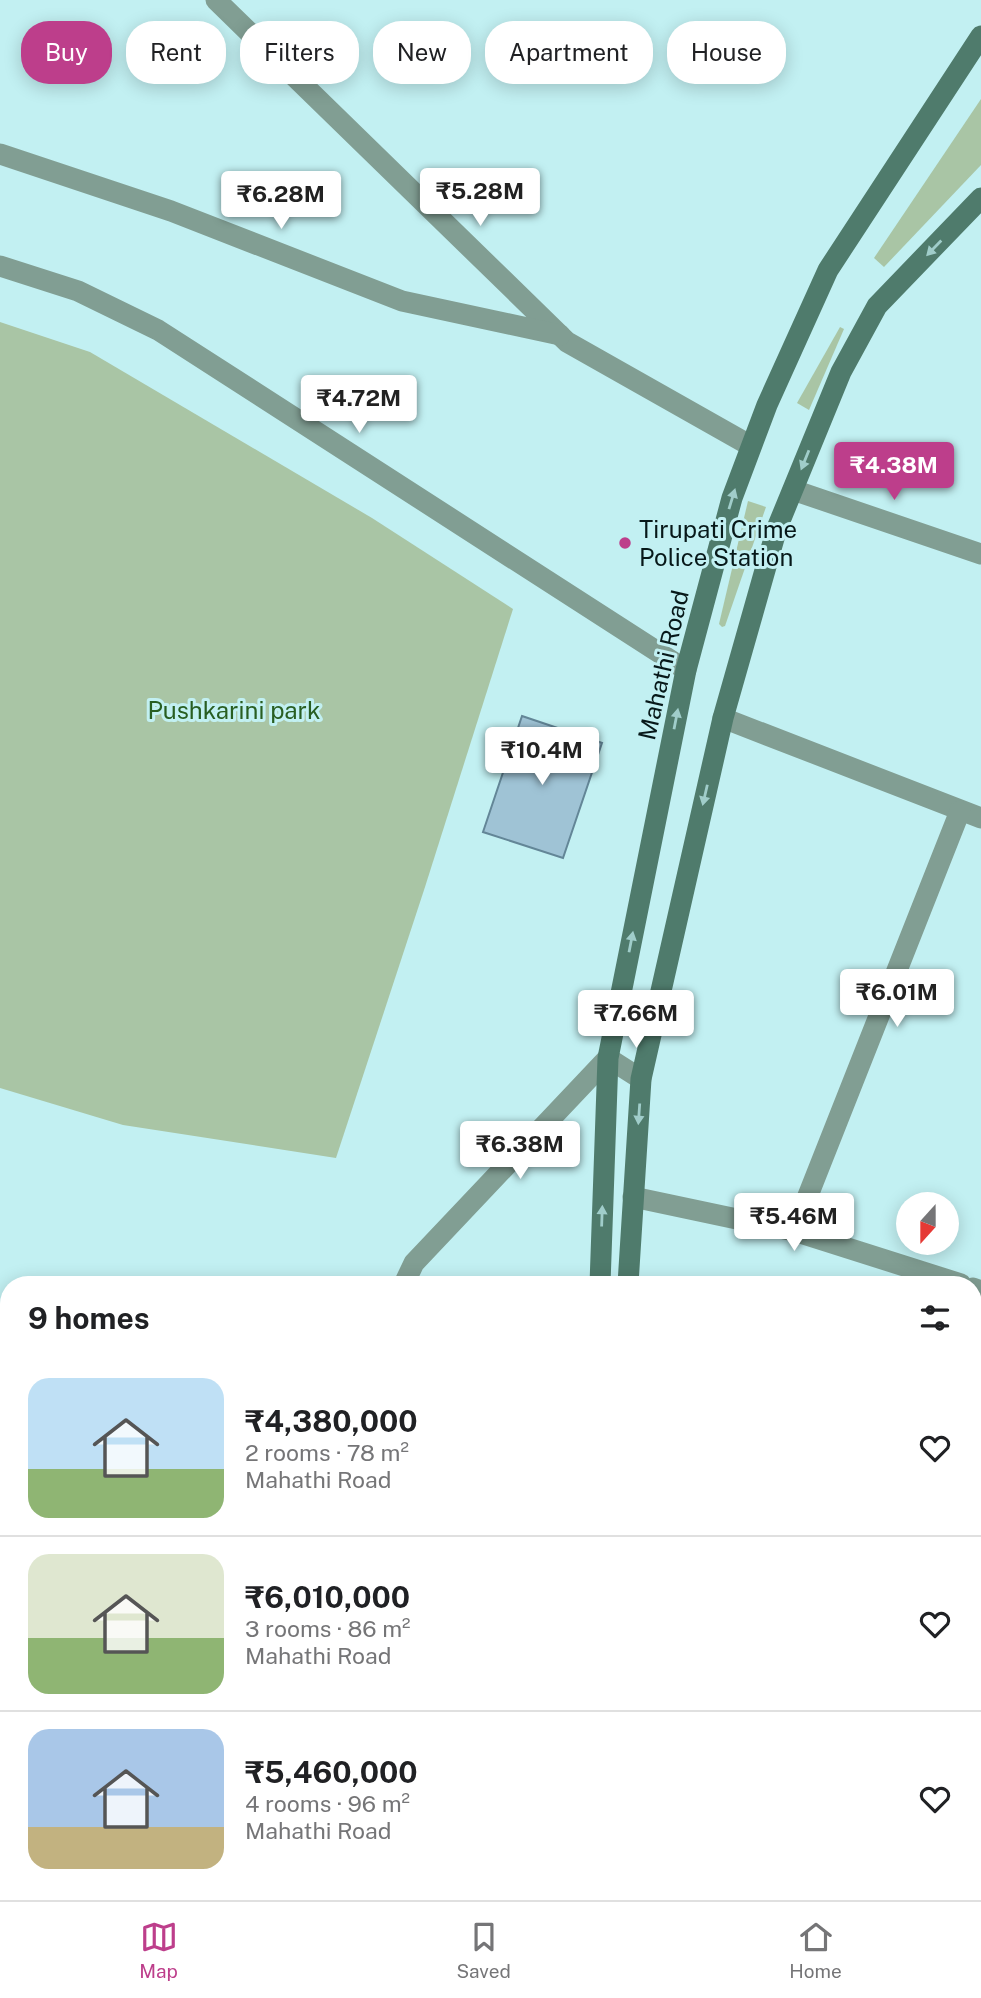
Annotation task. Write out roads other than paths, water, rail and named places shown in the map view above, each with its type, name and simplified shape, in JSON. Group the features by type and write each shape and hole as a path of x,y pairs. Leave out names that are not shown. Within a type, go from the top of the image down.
{"street":[{"path":"216,0 567,342 751,446"},
{"name":"Mahathi Road","path":"600,1276 608,1058 686,670 732,498 751,446 828,270 981,36"},
{"path":"0,154 171,211 402,301 560,335"},
{"path":"628,1276 642,1079 723,718 776,528 841,372 877,306 981,198"},
{"path":"0,267 78,292 158,330 686,670"},
{"path":"793,490 981,554"},
{"path":"723,718 981,818"},
{"path":"794,1231 960,811"},
{"path":"408,1276 414,1263 608,1058 642,1079"},
{"path":"633,1197 794,1231 936,1276"}],"place":[{"name":"Tirupati Crime Police Station","path":"625,543"}],"park label":[{"name":"Pushkarini park","path":"234,710"}]}
